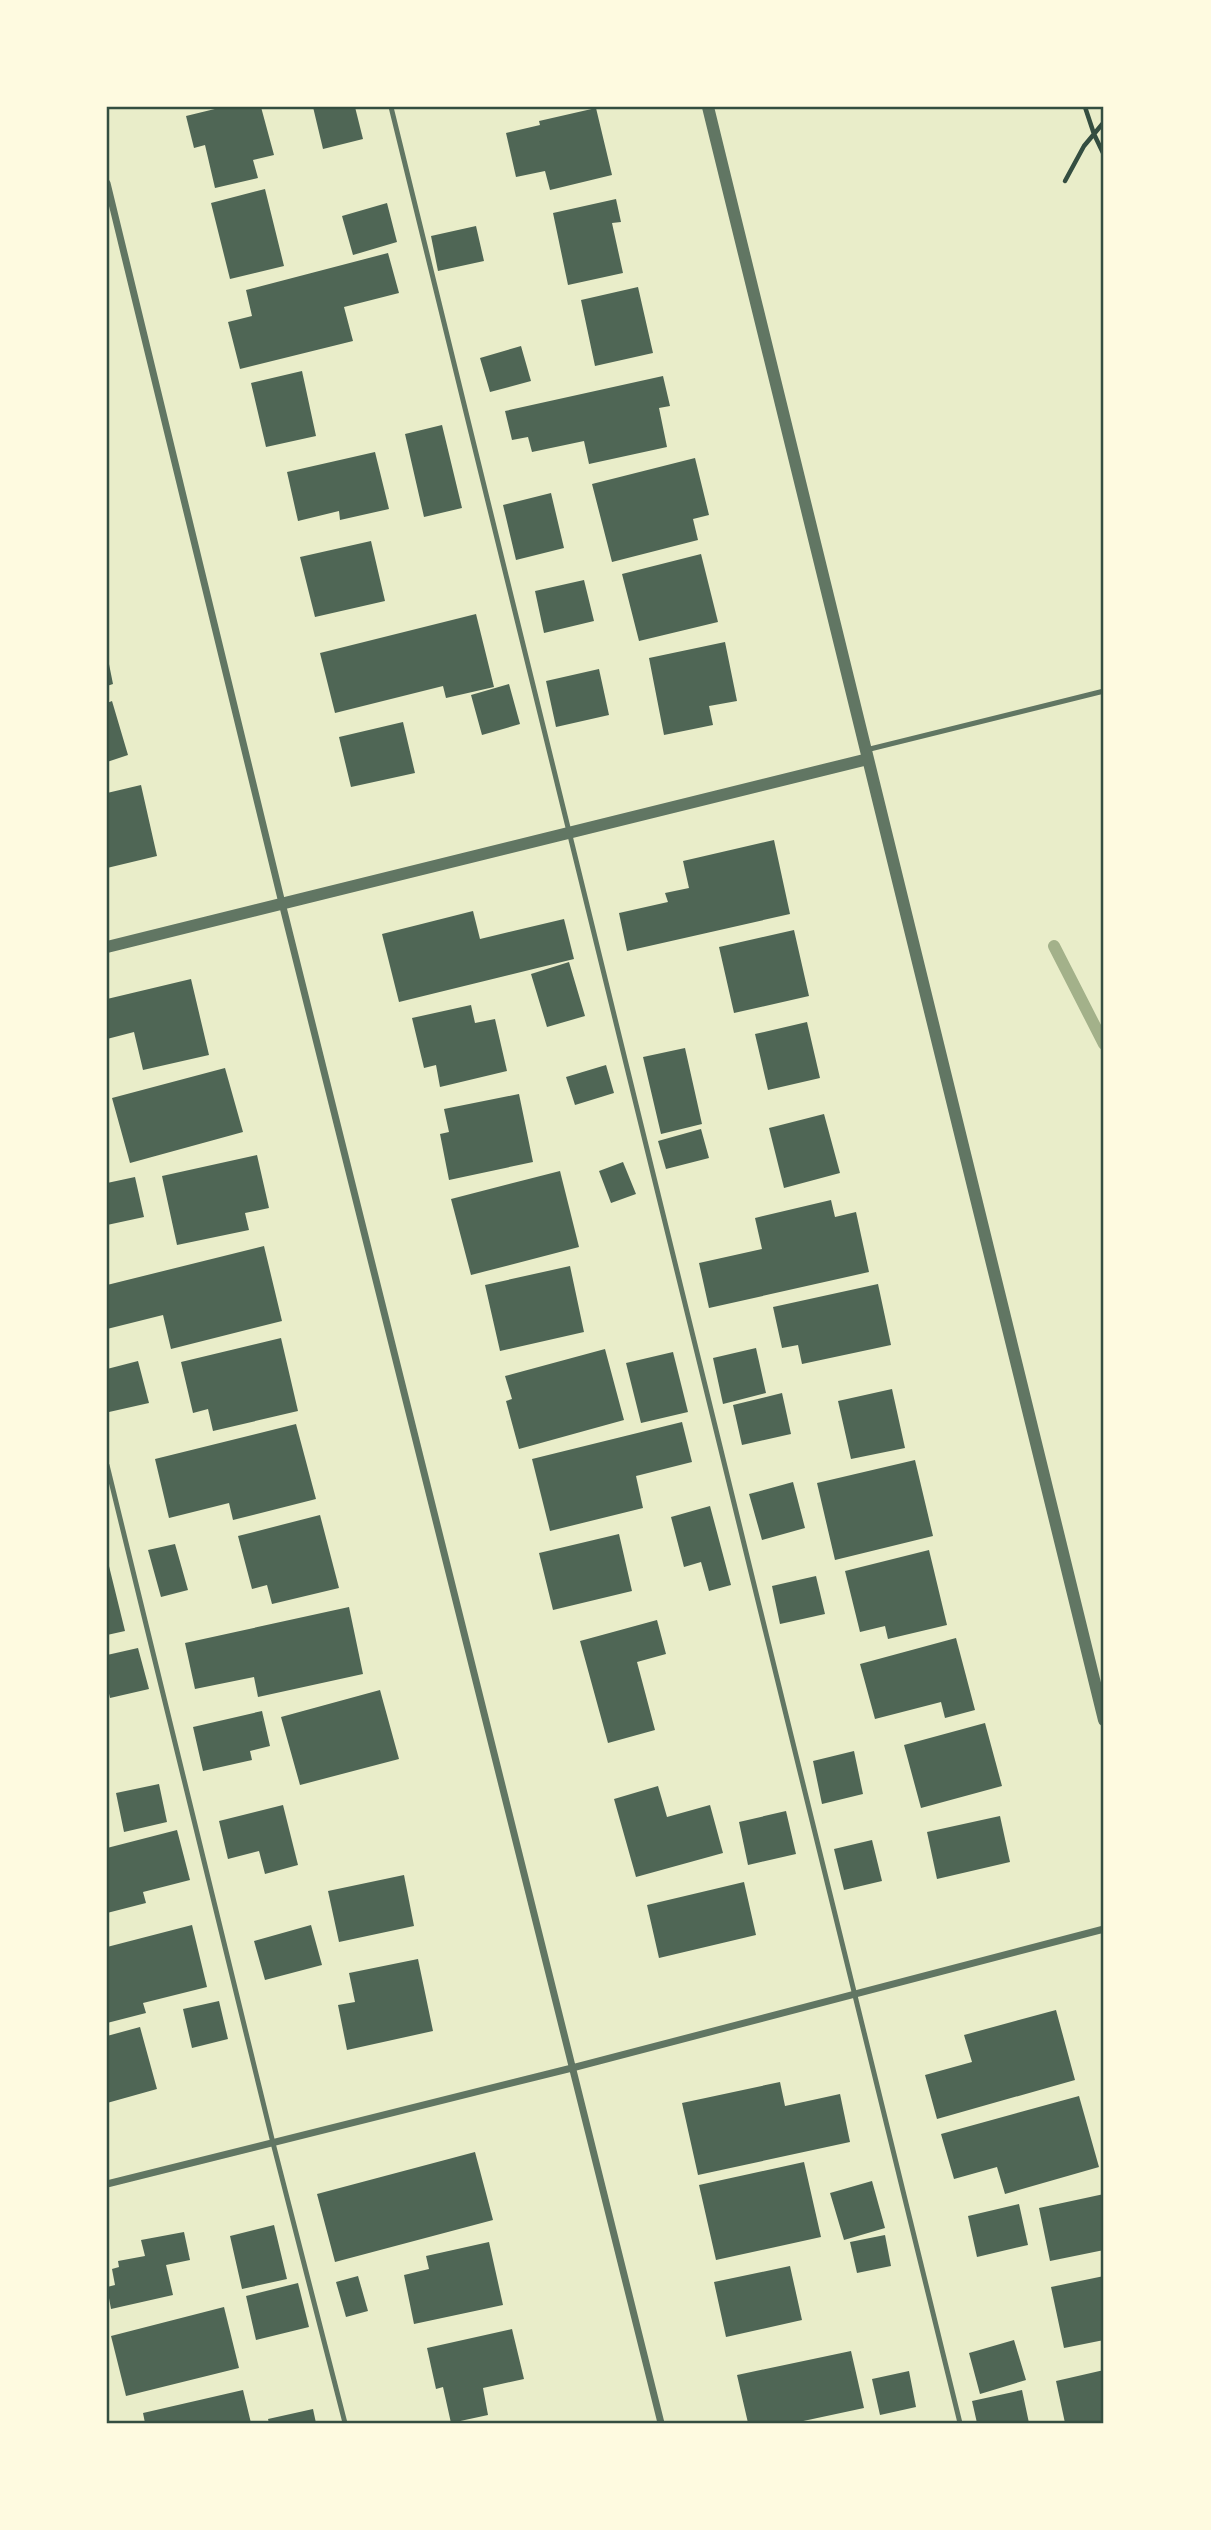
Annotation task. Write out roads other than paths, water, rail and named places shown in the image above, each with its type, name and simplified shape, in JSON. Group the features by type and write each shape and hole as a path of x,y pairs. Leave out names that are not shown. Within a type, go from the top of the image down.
{"street":[{"path":"708,107 1104,1720"},
{"path":"107,183 282,903 661,2423"},
{"path":"107,947 568,833 867,755"},
{"path":"107,2184 572,2068 1104,1929"}],"lane":[{"path":"391,107 960,2423"},
{"path":"867,755 1104,691"},
{"path":"107,1465 273,2143 345,2423"}],"waterway":[{"path":"1054,946 1104,1044"}]}
